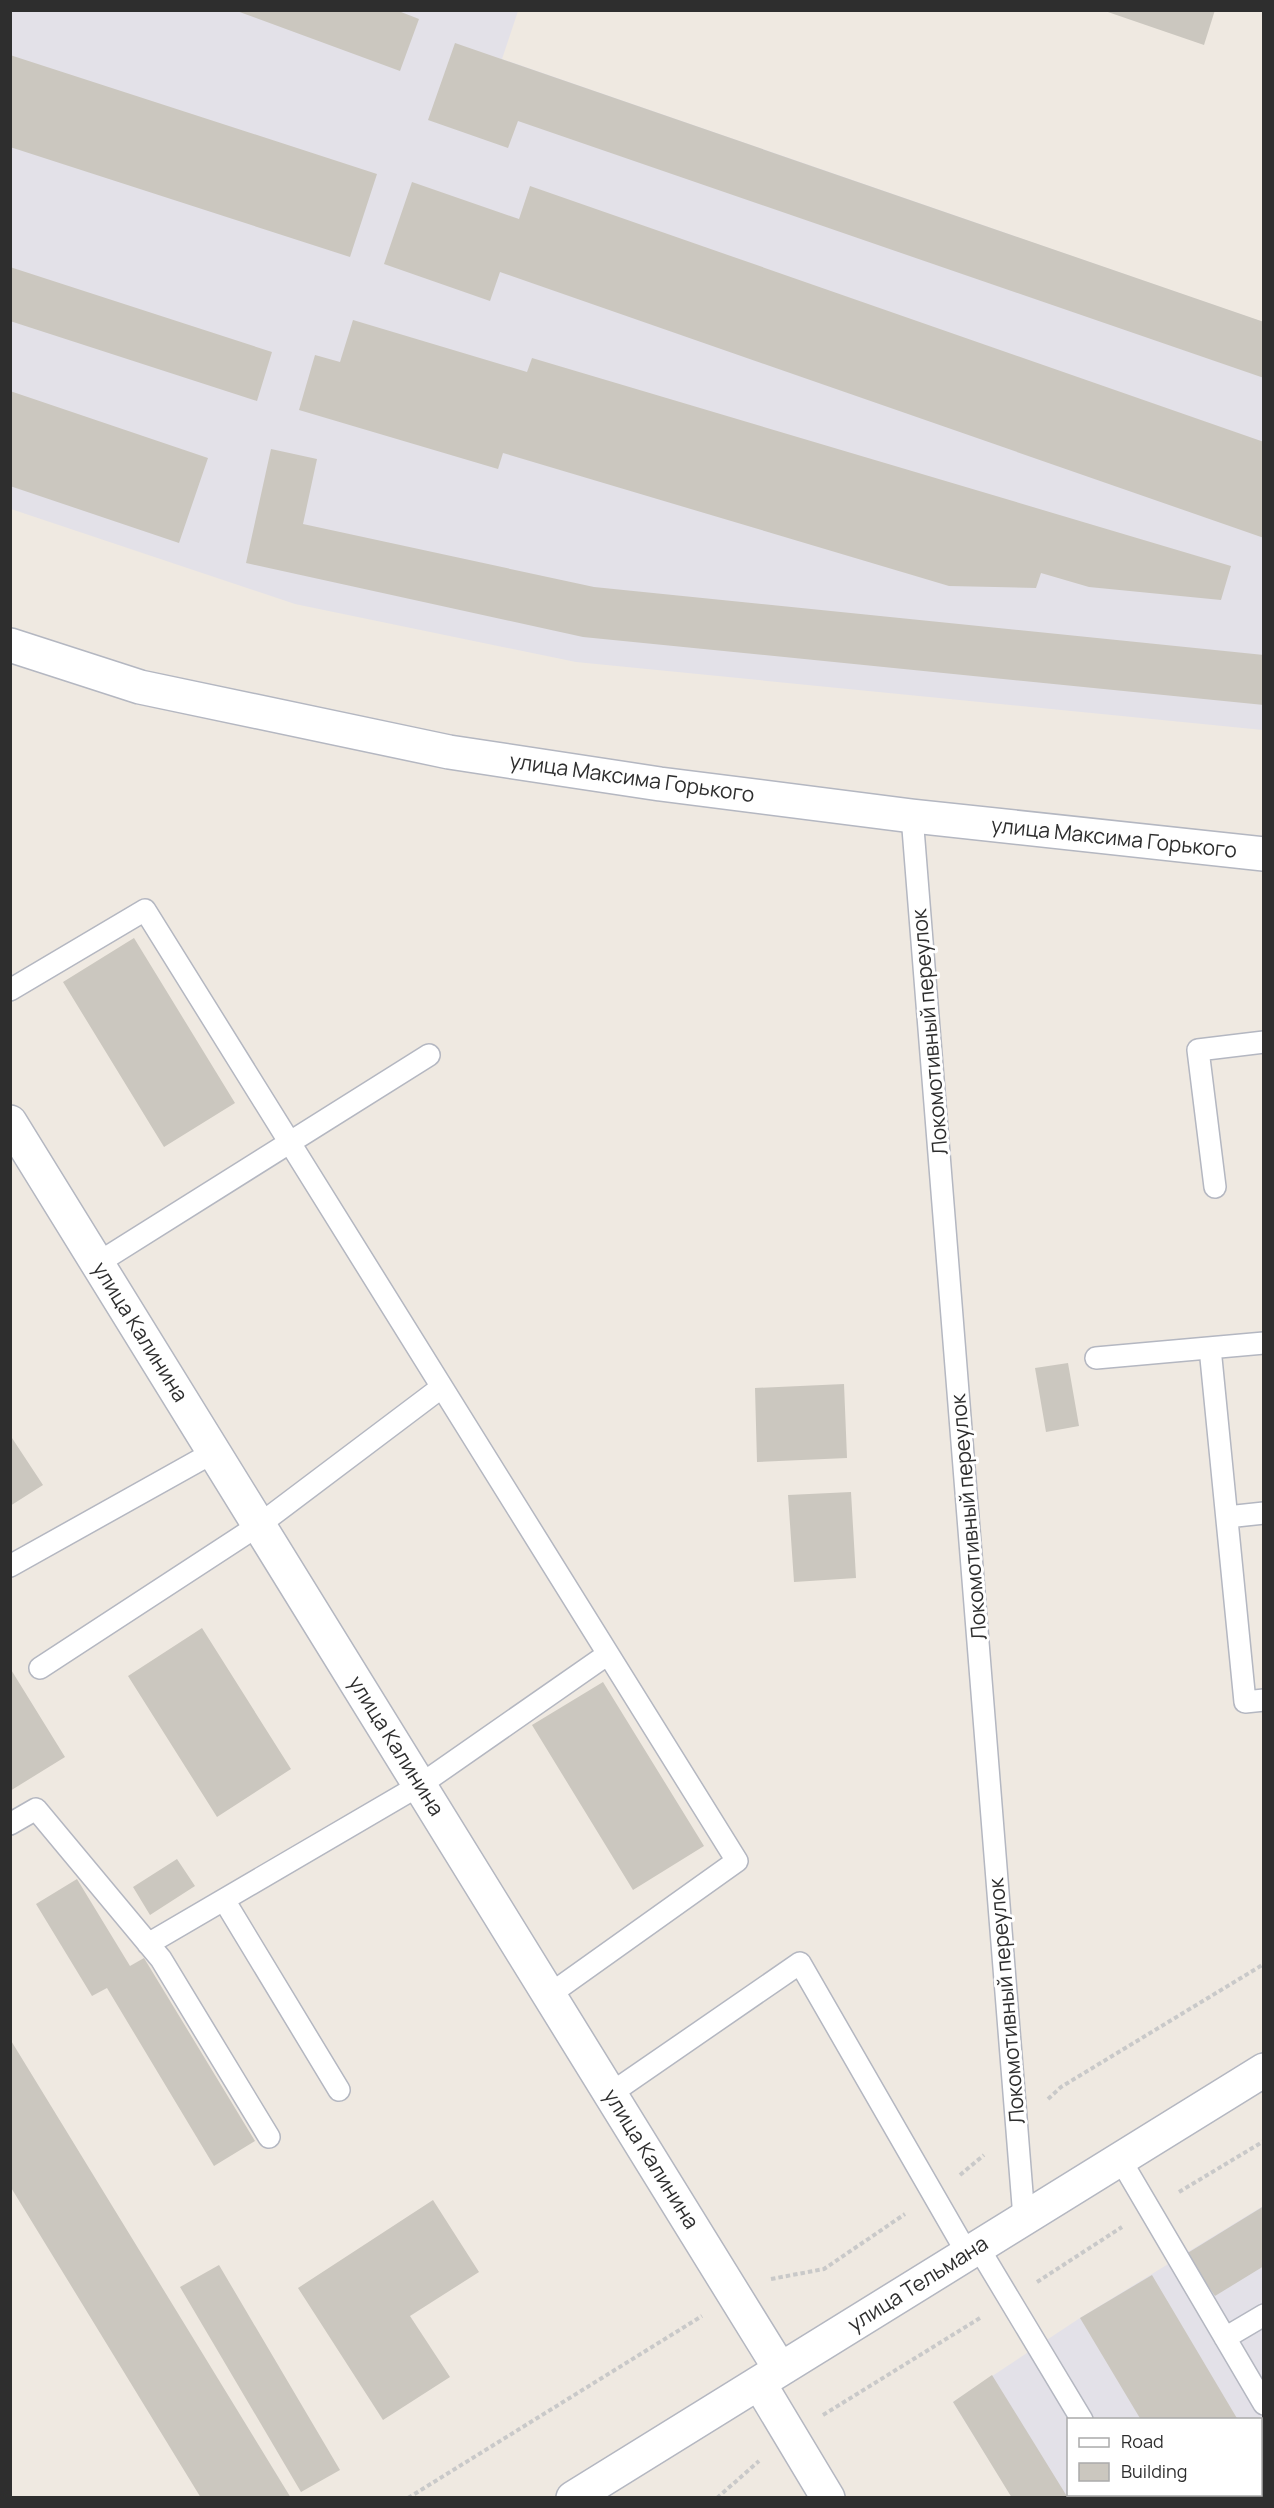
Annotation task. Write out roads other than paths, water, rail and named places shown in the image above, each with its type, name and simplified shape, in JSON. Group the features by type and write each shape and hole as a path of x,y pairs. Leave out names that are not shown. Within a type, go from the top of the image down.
{"street":[{"name":"улица Максима Горького","path":"10,645 140,687 449,752 660,784 912,816 1263,854"},
{"name":"улица Калинина","path":"10,1122 735,2296 828,2498"},
{"name":"улица Тельмана","path":"578,2496 1263,2070"}],"lane":[{"name":"Локомотивный переулок","path":"912,816 1024,2218"},
{"path":"10,990 145,910 737,1861 549,1995"},
{"path":"1215,1187 1198,1050 1263,1042"},
{"path":"98,1263 429,1055"},
{"path":"1096,1358 1263,1343"},
{"path":"1210,1348 1245,1702 1263,1700"},
{"path":"40,1668 259,1525 442,1387"},
{"path":"10,1566 214,1452"},
{"path":"1227,1517 1263,1513"},
{"path":"148,1944 420,1785 609,1654"},
{"path":"10,1824 36,1809 161,1959 269,2137"},
{"path":"224,1900 339,2090"},
{"path":"610,2094 800,1963 934,2195 973,2250 1081,2418"},
{"path":"1120,2159 1263,2404"},
{"path":"1225,2338 1263,2315"}]}
